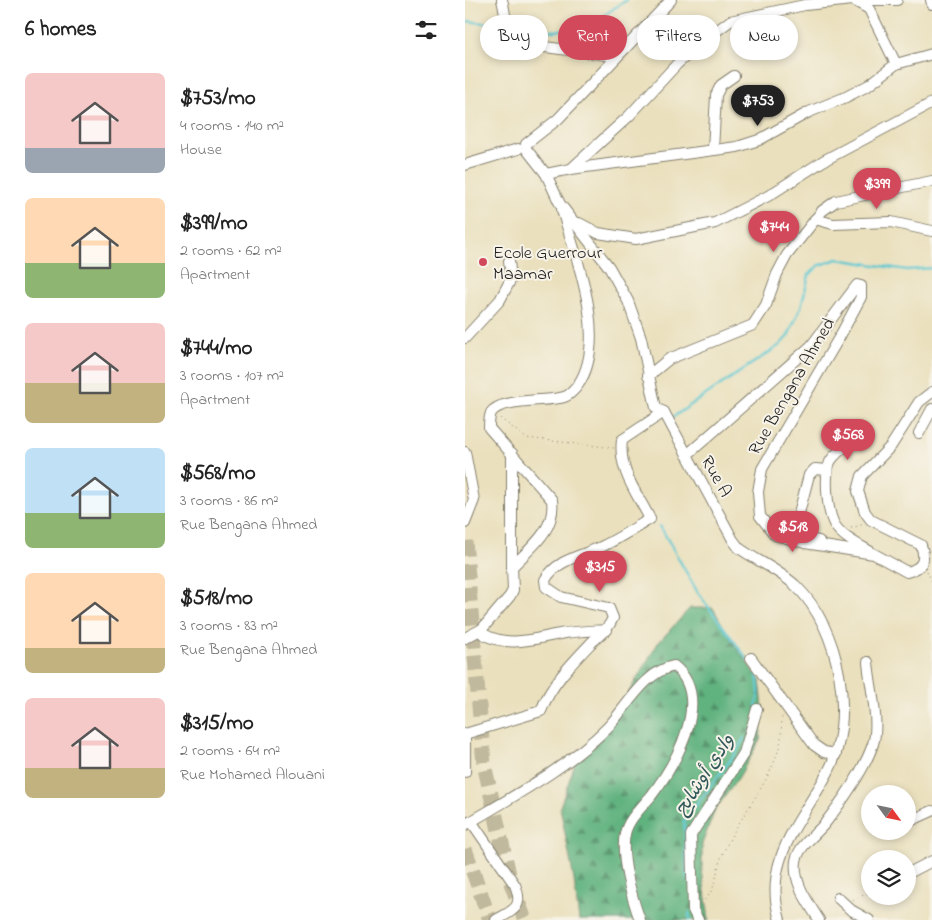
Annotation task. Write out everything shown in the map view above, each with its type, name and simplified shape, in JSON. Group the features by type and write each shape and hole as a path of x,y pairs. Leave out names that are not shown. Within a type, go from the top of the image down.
{"street":[{"path":"503,0 508,19 507,31 512,40 558,49"},
{"path":"627,44 671,0"},
{"path":"571,169 629,116 677,64 707,38 730,22 805,5 853,0 877,2 897,0"},
{"path":"853,0 869,9 896,64"},
{"path":"931,0 932,4"},
{"path":"546,174 713,150 727,150 759,140 809,112 846,97 869,85 896,64 932,54"},
{"path":"465,165 524,148 558,119 611,60"},
{"path":"713,150 716,95 721,86 734,76"},
{"path":"573,220 598,233 636,239 715,223 768,196 831,156 932,103"},
{"name":"Rue A","path":"524,148 546,174 560,204 609,267 628,301 638,328 656,408 665,412 739,548 795,586 814,608 822,623 840,681 843,697 842,729 836,754 828,772 784,846 776,883 776,903 780,920"},
{"path":"648,376 669,359 753,324 766,305 777,274 787,255 822,211 836,201 932,181"},
{"path":"512,567 547,530 554,514 552,500 489,428 491,412 497,408 517,402 566,397 579,384 589,359 591,322 582,279 560,204"},
{"path":"815,219 833,224 897,222 932,231"},
{"path":"465,338 500,300 511,279 509,261"},
{"name":"Rue Bengana Ahmed","path":"687,455 811,346 857,284 860,285 862,293 852,312 762,468 758,492 760,516 775,535 805,543 874,554 907,572 917,570 924,562"},
{"path":"924,562 925,555 921,545 871,520 865,512 859,491 862,476 891,446 919,402 932,392"},
{"path":"919,433 932,409"},
{"path":"465,772 465,734 541,711 547,696 569,667 607,630 613,618 609,608 561,597 546,587 545,580 550,571 564,562 603,546 650,519 626,475 621,449 622,440 665,412"},
{"path":"852,440 833,458 828,470 827,488 831,520 836,528 874,554"},
{"path":"465,452 474,500 465,523"},
{"path":"465,638 482,629 513,590 512,453"},
{"path":"828,470 815,469 809,475 799,518 811,539 842,545"},
{"path":"482,629 483,634 491,638 511,643 561,634 607,630"},
{"path":"751,658 819,750 836,754"},
{"path":"819,920 803,895 797,876 796,860 801,848 825,823 868,757 877,727 868,662"},
{"path":"496,920 515,909 519,902 519,893 468,823 562,767 608,728 634,696 664,668 674,666 685,674 690,690 691,714 688,729 666,773 625,832 623,850 640,920"},
{"path":"698,920 693,910 691,835 743,753 757,709"},
{"path":"916,818 932,811"},
{"path":"916,869 932,860"},
{"path":"841,902 869,920"}],"path":[{"path":"491,412 526,438 621,449"},
{"path":"836,528 857,528 871,520"},
{"path":"924,562 932,582"},
{"path":"693,910 712,893 728,842 758,793 774,760 780,744 783,702"},
{"path":"841,902 861,895"}],"green space":[{"path":"690,608 713,608 733,643 760,680 763,708 760,740 739,777 715,810 702,844 702,870 709,920 579,920 574,880 560,807 577,758 621,705 658,643"}],"waterway":[{"path":"548,30 555,31 590,24 627,0"},
{"path":"465,21 480,23"},
{"path":"670,419 780,345 788,336 801,307 809,275 818,266 837,259 907,270 932,268"},
{"name":"وادي أوشايح","path":"660,526 698,593 748,660"},
{"name":"وادي أوشايح","path":"756,707 759,692 757,673"},
{"name":"وادي أوشايح","path":"687,880 684,821 735,754 744,738"},
{"name":"وادي أوشايح","path":"689,913 690,920"}],"tunnel":[{"path":"465,541 484,764 511,883 525,920"},
{"path":"465,849 490,920"}],"place":[{"name":"Ecole Guerrour Maamar","path":"483,262"}]}
